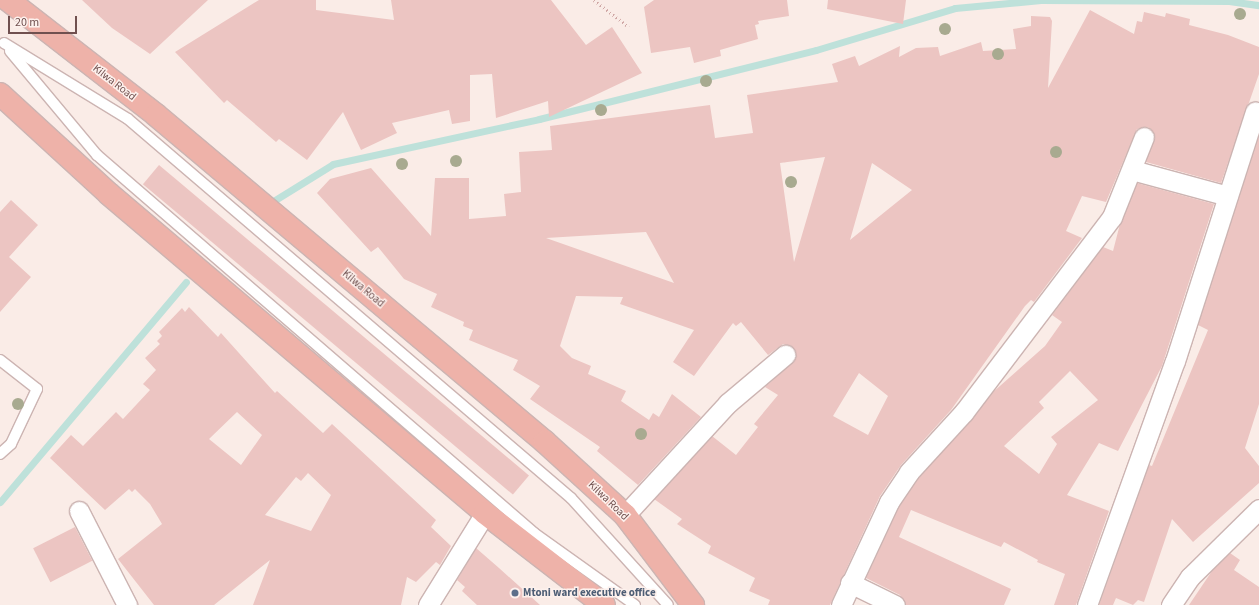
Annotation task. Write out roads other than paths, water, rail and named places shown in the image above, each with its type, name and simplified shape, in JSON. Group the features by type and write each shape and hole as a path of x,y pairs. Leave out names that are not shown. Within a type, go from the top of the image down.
{"highway":[{"name":"Kilwa Road","path":"8,0 156,115 539,437 625,516 693,605"},
{"path":"0,94 109,194 485,513 604,605"}],"street":[{"path":"1086,605 1175,361 1255,112"},
{"path":"841,605 850,583 890,502 909,472 964,412 1112,217 1144,137"},
{"path":"1132,170 1228,196"},
{"path":"625,516 728,403 785,355"},
{"path":"1171,605 1190,577 1259,509"},
{"path":"79,512 127,605"},
{"path":"428,605 485,513"},
{"path":"850,583 896,605"}],"lane":[{"path":"2,42 97,156 534,533 635,605"},
{"path":"2,42 128,119 571,498 668,605"},
{"path":"0,360 37,389 11,444 0,454"}],"waterway":[{"path":"275,200 333,164 539,119 816,50 955,8 1041,0 1229,1 1259,5"},
{"path":"0,502 186,282"}],"place":[{"name":"Mtoni ward executive office","path":"515,593"}]}
